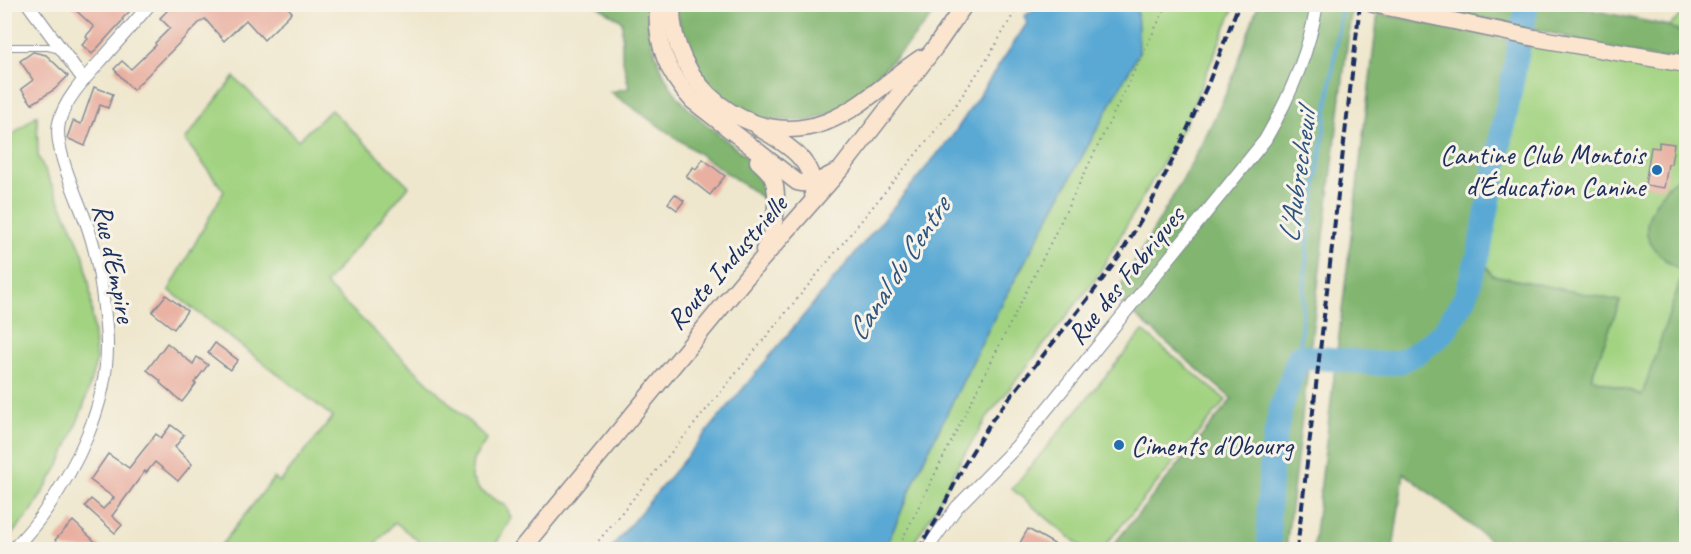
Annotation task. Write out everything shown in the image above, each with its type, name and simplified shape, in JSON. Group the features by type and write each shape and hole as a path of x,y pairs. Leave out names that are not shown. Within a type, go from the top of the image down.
{"main road":[{"path":"658,4 657,24 661,48 679,86 760,163 770,174 775,186 776,203 768,243 748,275"},
{"path":"672,4 671,20 675,39 689,71 703,89 729,112 793,150 811,174 813,183 811,204"},
{"name":"Route Industrielle","path":"521,549 748,275 841,169 936,46 965,4"},
{"path":"1373,4 1535,38 1686,64"},
{"path":"749,122 787,128 802,128 825,122 859,105 936,46"},
{"path":"693,101 797,182 813,183 841,169"}],"street":[{"path":"28,4 84,80"},
{"name":"Rue d'Empire","path":"13,549 39,520 77,458 95,417 104,374 107,343 102,287 92,239 60,153 57,136 58,123 63,110 84,80 150,4"},
{"name":"Rue des Fabriques","path":"926,549 957,507 1016,447 1265,140 1299,73 1313,29 1317,4"}],"lane":[{"path":"4,47 48,47 63,52"}],"path":[{"path":"591,549 953,109 989,56 1016,10 1023,4"},
{"path":"897,549 1167,4"},
{"path":"965,549 983,542 996,549"}],"green space":[{"path":"596,5 648,5 650,33 658,61 671,87 702,121 756,165 764,181 767,201 610,92 629,88 622,56 622,21"},
{"path":"676,5 942,5 847,107 810,121 754,120 722,100 685,54"},
{"path":"1140,5 1235,5 1185,124 1095,280 988,416 910,549 885,550 918,472 993,320 1139,52 1137,10"},
{"path":"1258,5 1352,5 1286,549 1109,550 1232,399 1114,297 1174,196 1215,118 1236,70"},
{"path":"1419,5 1568,5 1669,26 1685,38 1685,44 1679,54 1660,59 1522,26"},
{"path":"1686,11 1686,171 1669,185 1650,214 1665,260 1683,273 1643,395 1591,378 1620,301 1492,275 1479,253 1519,42 1678,31 1669,26"},
{"path":"1378,13 1519,42 1479,253 1492,275 1620,301 1591,378 1642,395 1683,273 1651,245 1647,234 1648,219 1663,192 1686,171 1686,549 1501,549 1404,473 1393,549 1313,550"},
{"path":"234,77 298,140 331,110 409,186 325,284 487,439 473,460 471,477 479,490 506,506 511,518 493,549 428,549 395,522 371,549 218,549 274,478 280,482 333,417 169,290 224,191 185,140"},
{"path":"37,115 38,156 84,256 90,288 96,362 84,405 62,460 31,512 5,542 5,141"},
{"name":"Ciments d'Obourg","path":"1143,331 1226,400 1102,549 1084,549 1012,489"}],"water":[{"name":"Canal du Centre","path":"1042,5 1140,5 1137,11 1139,52 993,320 918,472 885,549 610,549 953,135 1027,23 1024,16"}],"building":[{"path":"69,4 124,4 130,11 92,54 82,45 94,27"},
{"path":"174,4 204,4 210,10 215,4 284,4 292,12 264,40 246,20 224,41 205,19 133,90 114,69 122,61 131,69 156,45 155,43 170,28 160,18"},
{"path":"33,52 46,55 68,76 55,89 32,104 21,89 33,80 20,61"},
{"path":"94,87 113,94 108,108 100,105 85,146 67,138 73,121 81,124"},
{"name":"Cantine Club Montois d'Éducation Canine","path":"1659,142 1674,144 1664,188 1645,185 1651,147 1659,148"},
{"path":"703,159 725,176 710,195 686,176 693,167 696,169"},
{"path":"675,194 684,201 677,210 668,203"},
{"path":"166,295 187,311 174,329 152,312"},
{"path":"167,343 193,364 197,357 208,365 182,402 147,370"},
{"path":"215,343 238,360 230,370 208,353"},
{"path":"171,425 184,435 175,447 192,464 178,481 155,462 146,473 145,471 112,516 122,525 115,533 85,506 91,499 103,509 114,498 90,480 108,454 129,468 156,434 161,438"},
{"path":"73,521 103,549 66,549 55,540"},
{"path":"1028,529 1063,549 1032,549 1020,543"}],"waterway":[{"name":"L'Aubrecheuil","path":"1299,356 1308,240 1342,4"},
{"path":"1270,550 1269,496 1272,457 1282,405 1299,356 1382,364 1399,362 1417,353 1443,333 1465,298 1479,253 1527,4"}],"railway":[{"path":"918,550 937,519 964,465 992,420 1119,257 1151,203 1208,84 1239,4"},
{"path":"1297,550 1360,4"}],"place":[{"name":"Cantine Club Montois d'Éducation Canine","path":"1657,170"},
{"name":"Ciments d'Obourg","path":"1119,445"}]}
